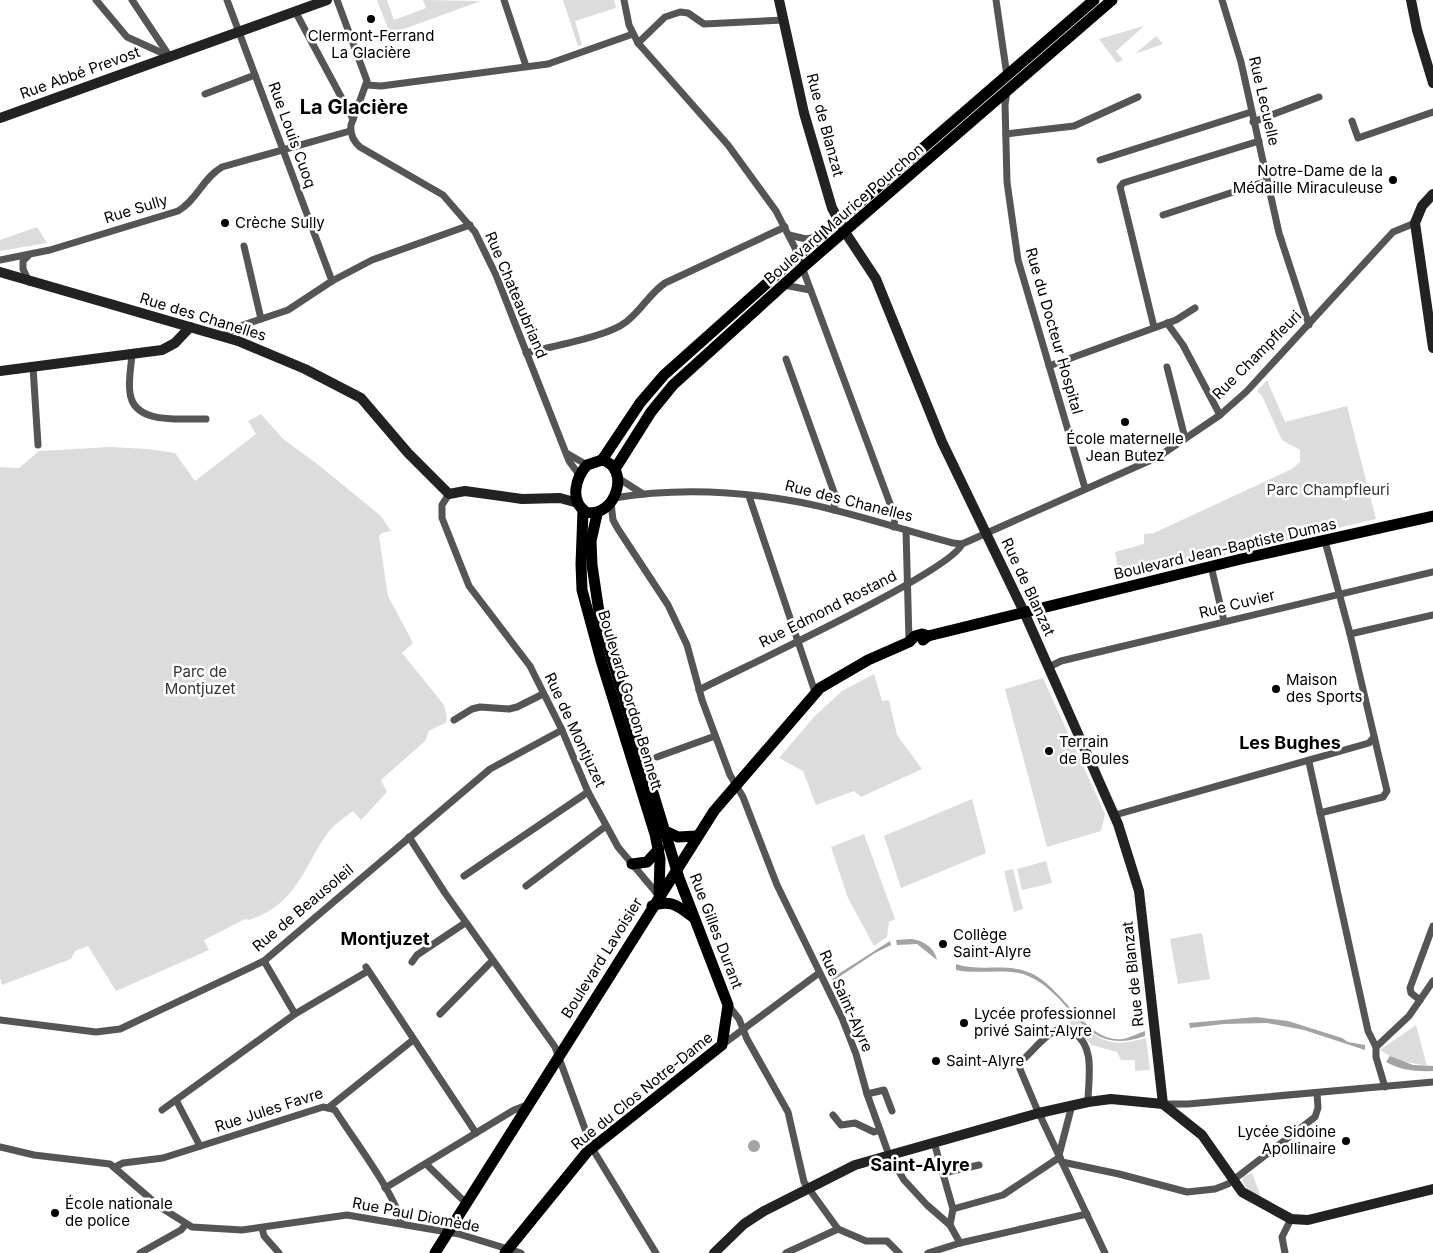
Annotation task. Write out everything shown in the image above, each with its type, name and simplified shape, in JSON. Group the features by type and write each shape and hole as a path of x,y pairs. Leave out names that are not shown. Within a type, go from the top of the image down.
{"main road":[{"name":"Boulevard Maurice Pourchon","path":"602,460 640,403 664,375 798,256 1094,0"},
{"name":"Boulevard Maurice Pourchon","path":"616,474 651,412 673,385 802,268 1112,0"},
{"path":"578,481 587,464 602,460 616,474"},
{"name":"Boulevard Gordon Bennett","path":"616,474 606,507 591,541 592,565 600,619 676,868"},
{"name":"Boulevard Gordon Bennett","path":"578,481 582,590 601,660 659,849 656,901"},
{"path":"580,507 606,507"},
{"name":"Boulevard Jean-Baptiste Dumas","path":"1024,612 1211,566 1433,516"},
{"name":"Boulevard Lavoisier","path":"435,1253 696,836 736,785 816,695 820,688 830,684 868,660 909,642 916,643 928,636 1024,612"},
{"path":"665,831 678,837 696,836"},
{"path":"632,864 647,862 659,849"},
{"name":"Rue Gilles Durant","path":"676,868 728,1005 722,1045"},
{"path":"656,901 674,903 694,918"},
{"name":"Rue du Clos Notre-Dame","path":"506,1251 592,1148 722,1045"}],"street":[{"name":"Rue Abbé Prevost","path":"96,0 127,37 170,57"},
{"path":"132,0 170,57"},
{"name":"Rue Louis Cuoq","path":"226,0 332,281"},
{"name":"Rue Abbé Prevost","path":"0,118 327,0"},
{"path":"338,0 366,76 367,85 350,130"},
{"path":"504,0 526,66"},
{"path":"624,0 633,34 638,43 728,145 763,191 785,227 798,256 895,517 894,526"},
{"name":"Rue de Blanzat","path":"779,0 806,121 832,208 845,232 876,279 936,430 1024,612 1115,815 1139,890 1163,1104"},
{"name":"Rue du Docteur Hospital","path":"996,0 1007,76 1005,104 1007,182 1018,260 1085,488"},
{"name":"Rue Lecuelle","path":"1222,0 1241,62 1253,122 1284,250 1309,325"},
{"path":"1413,1 1417,30 1433,83"},
{"path":"295,11 353,119"},
{"path":"638,43 665,17 680,12 688,12 704,24 784,20"},
{"path":"367,85 381,86 548,64 633,34"},
{"path":"205,94 255,75"},
{"path":"1006,134 1074,126 1138,97"},
{"path":"1253,122 1319,98"},
{"path":"1100,160 1251,112"},
{"path":"1352,121 1358,138 1433,112"},
{"name":"Rue Sully","path":"0,260 30,255 178,211 189,204 211,174 222,167 282,148 350,130"},
{"name":"Rue Chateaubriand","path":"350,130 354,140 360,147 443,195 470,225 486,251 578,481"},
{"path":"1154,326 1120,187 1123,183 1259,141"},
{"path":"1163,215 1267,181"},
{"path":"1433,194 1422,206 1415,223 1433,348"},
{"name":"Rue Champfleuri","path":"986,533 1158,457 1220,415 1242,396 1393,232 1415,223"},
{"path":"222,337 238,327 288,310 332,281 372,260 470,225"},
{"path":"526,353 614,330 627,322 653,292 665,283 785,227"},
{"path":"789,235 806,239 822,236"},
{"path":"244,246 260,319"},
{"path":"29,282 23,269 23,261 30,255"},
{"name":"Rue des Chanelles","path":"0,272 260,349 361,398 408,453 449,494"},
{"path":"784,285 810,290"},
{"path":"1049,366 1154,326 1167,323 1196,308"},
{"path":"1167,323 1183,345 1220,415"},
{"path":"0,371 132,355 171,347 190,327"},
{"path":"132,355 130,393 133,405 143,414 157,417 206,419"},
{"path":"786,359 834,495 834,510"},
{"path":"1168,366 1185,438"},
{"path":"33,367 38,445"},
{"path":"568,454 587,464"},
{"path":"616,474 643,494"},
{"path":"560,498 578,481"},
{"path":"449,494 458,490 522,499 560,498 580,507"},
{"name":"Rue des Chanelles","path":"606,507 643,494 693,493 749,496 799,502 962,544"},
{"name":"Rue de Montjuzet","path":"449,494 442,505 442,518 465,577 475,594 530,666 562,730 588,792 606,826 618,847 632,864 656,901"},
{"path":"749,496 796,641 816,695"},
{"path":"606,507 625,542 668,605 686,645 699,690 730,775 736,785"},
{"path":"606,507 613,520"},
{"path":"906,530 909,642"},
{"path":"962,544 986,533"},
{"path":"1320,813 1386,794 1350,634 1326,541"},
{"name":"Rue Edmond Rostand","path":"699,690 907,584 956,554 962,544"},
{"path":"1211,566 1224,621"},
{"name":"Rue Cuvier","path":"1049,667 1056,662 1338,593 1433,572"},
{"path":"1350,634 1433,615"},
{"path":"454,720 472,709 496,707 508,709 543,694"},
{"name":"Rue de Beausoleil","path":"0,1020 96,1032 120,1030 264,961 490,769 562,730"},
{"path":"657,757 716,736"},
{"path":"1115,815 1309,762 1369,743 1374,737"},
{"path":"1309,762 1368,1031 1376,1048 1376,1057 1385,1087"},
{"name":"Rue Saint-Alyre","path":"736,785 759,835 777,885 856,1054 867,1094 888,1155 910,1186 927,1205 950,1225 960,1243"},
{"path":"464,876 588,792"},
{"path":"526,886 606,826"},
{"path":"409,837 492,961 555,1047 592,1148 656,1253"},
{"path":"412,962 417,956 466,922"},
{"path":"1420,999 1411,993 1410,988 1433,926"},
{"path":"264,961 295,1014"},
{"path":"440,1014 492,961"},
{"path":"162,1110 295,1014 367,969 476,1133"},
{"name":"Rue du Clos Notre-Dame","path":"722,1045 819,973"},
{"path":"1376,1048 1397,1029 1433,981"},
{"name":"Rue Gilles Durant","path":"728,1005 745,1028 747,1039 788,1112 793,1125 802,1177 838,1229"},
{"path":"1088,1102 1089,1059 1087,1048 1080,1038 1069,1030 1057,1030 1042,1040 1033,1052 1020,1062 1020,1069 1039,1113 1105,1253"},
{"name":"Rue Jules Favre","path":"116,1168 123,1163 163,1158 323,1107 328,1108 413,1040"},
{"path":"716,1252 744,1224 855,1165 1012,1120 1072,1105 1111,1099 1163,1104 1188,1104 1433,1082"},
{"path":"867,1094 884,1090 892,1111"},
{"path":"1060,1158 1187,1192 1215,1189 1232,1181 1315,1117 1318,1108 1317,1093"},
{"path":"176,1100 200,1146"},
{"path":"1163,1104 1202,1134 1232,1181 1246,1195 1291,1219 1308,1220 1433,1189"},
{"path":"385,1188 514,1110 528,1105"},
{"path":"953,1209 1003,1195 1060,1158 1072,1105"},
{"path":"328,1108 335,1110 385,1188 400,1216 401,1223"},
{"path":"833,1115 841,1125 855,1123 874,1132 880,1130"},
{"path":"934,1142 953,1209 950,1225"},
{"name":"Rue Paul Diomède","path":"0,1147 50,1158 102,1161 116,1168 160,1208 186,1224 226,1231 262,1228 336,1215 401,1223 448,1232 506,1251 520,1253"},
{"path":"426,1164 466,1203"},
{"path":"943,1173 979,1165"},
{"path":"928,1253 947,1250 960,1243 1087,1214"},
{"path":"1285,1253 1282,1237 1291,1219"},
{"path":"140,1253 181,1230 186,1224"},
{"path":"262,1228 264,1236 279,1253"},
{"path":"786,1253 802,1250 838,1229 866,1241 887,1240 899,1253"}],"green space":[{"path":"377,0 387,0 394,20 426,8 423,0 481,1 390,34"},
{"path":"563,0 614,0 616,8 575,21 582,45 578,46"},
{"path":"1144,26 1116,51 1123,60 1117,63 1099,39"},
{"path":"1156,36 1163,44 1135,54"},
{"path":"37,227 47,243 0,251 0,240"},
{"name":"Parc Champfleuri","path":"1267,380 1285,422 1347,406 1376,519 1232,553 1231,549 1226,551 1226,555 1120,579 1115,552 1144,544 1144,534 1154,533 1292,469 1300,462 1300,450 1282,440 1262,396 1257,391"},
{"name":"Parc de Montjuzet","path":"261,414 283,439 316,463 381,516 391,531 382,533 379,536 388,596 413,643 402,653 444,705 447,720 429,731 425,741 381,780 387,792 361,820 353,811 329,831 300,879 283,900 259,916 245,919 204,940 209,950 116,991 88,946 75,951 71,959 2,985 0,977 0,467 19,468 39,451 110,447 147,449 175,453 195,481 256,434 248,421"},
{"path":"874,674 882,701 889,700 897,735 922,769 861,797 854,791 816,805 803,771 779,758 814,717 842,691"},
{"name":"Terrain de Boules","path":"1043,678 1105,814 1101,831 1047,847 1005,689"},
{"path":"972,799 986,853 901,888 884,836"},
{"path":"864,834 895,919 889,922 887,937 874,946 848,898 831,847"},
{"path":"1046,861 1052,883 1022,890 1017,869"},
{"path":"1013,869 1023,909 1014,912 1004,871"},
{"path":"1202,933 1210,979 1178,984 1170,939"},
{"path":"1068,1010 1087,1028 1102,1039 1110,1042 1120,1043 1146,1038 1150,1070 1135,1071 1135,1060 1121,1060 1117,1052 1092,1045 1062,1015"},
{"path":"1416,1025 1427,1066 1396,1060 1380,1050"},
{"path":"1252,1173 1261,1197 1248,1190 1244,1184 1243,1176"}],"shaded area":[{"path":"911,939 928,945 934,952 937,960 917,944 897,945 896,940"},
{"path":"890,941 891,945 875,953 833,981 832,978"},
{"path":"956,964 974,967 1019,969 1028,972 1052,988 1085,1023 1097,1032 1109,1038 1123,1039 1145,1031 1145,1036 1124,1041 1107,1039 1093,1032 1080,1022 1044,985 1028,976 1002,971 974,972 956,970"},
{"path":"1256,1017 1288,1021 1342,1038 1348,1042 1365,1045 1365,1050 1304,1030 1267,1023 1224,1024 1190,1028 1189,1023"},
{"path":"1390,1056 1413,1065 1433,1066 1433,1071 1415,1071 1397,1067 1386,1062"},
{"path":"754,1140 760,1146 754,1152 748,1146"}],"place":[{"name":"Clermont-Ferrand La Glacière","path":"371,19"},
{"name":"Notre-Dame de la Médaille Miraculeuse","path":"1393,180"},
{"name":"Crèche Sully","path":"225,223"},
{"name":"École maternelle Jean Butez","path":"1125,422"},
{"name":"Maison des Sports","path":"1276,689"},
{"name":"Terrain de Boules","path":"1049,751"},
{"name":"Collège Saint-Alyre","path":"943,944"},
{"name":"Lycée professionnel privé Saint-Alyre","path":"964,1023"},
{"name":"Saint-Alyre","path":"936,1061"},
{"name":"Lycée Sidoine Apollinaire","path":"1346,1141"},
{"name":"École nationale de police","path":"55,1213"}],"district":[{"name":"La Glacière","path":"354,107"},
{"name":"Les Bughes","path":"1290,743"},
{"name":"Montjuzet","path":"385,939"},
{"name":"Saint-Alyre","path":"920,1165"}]}
